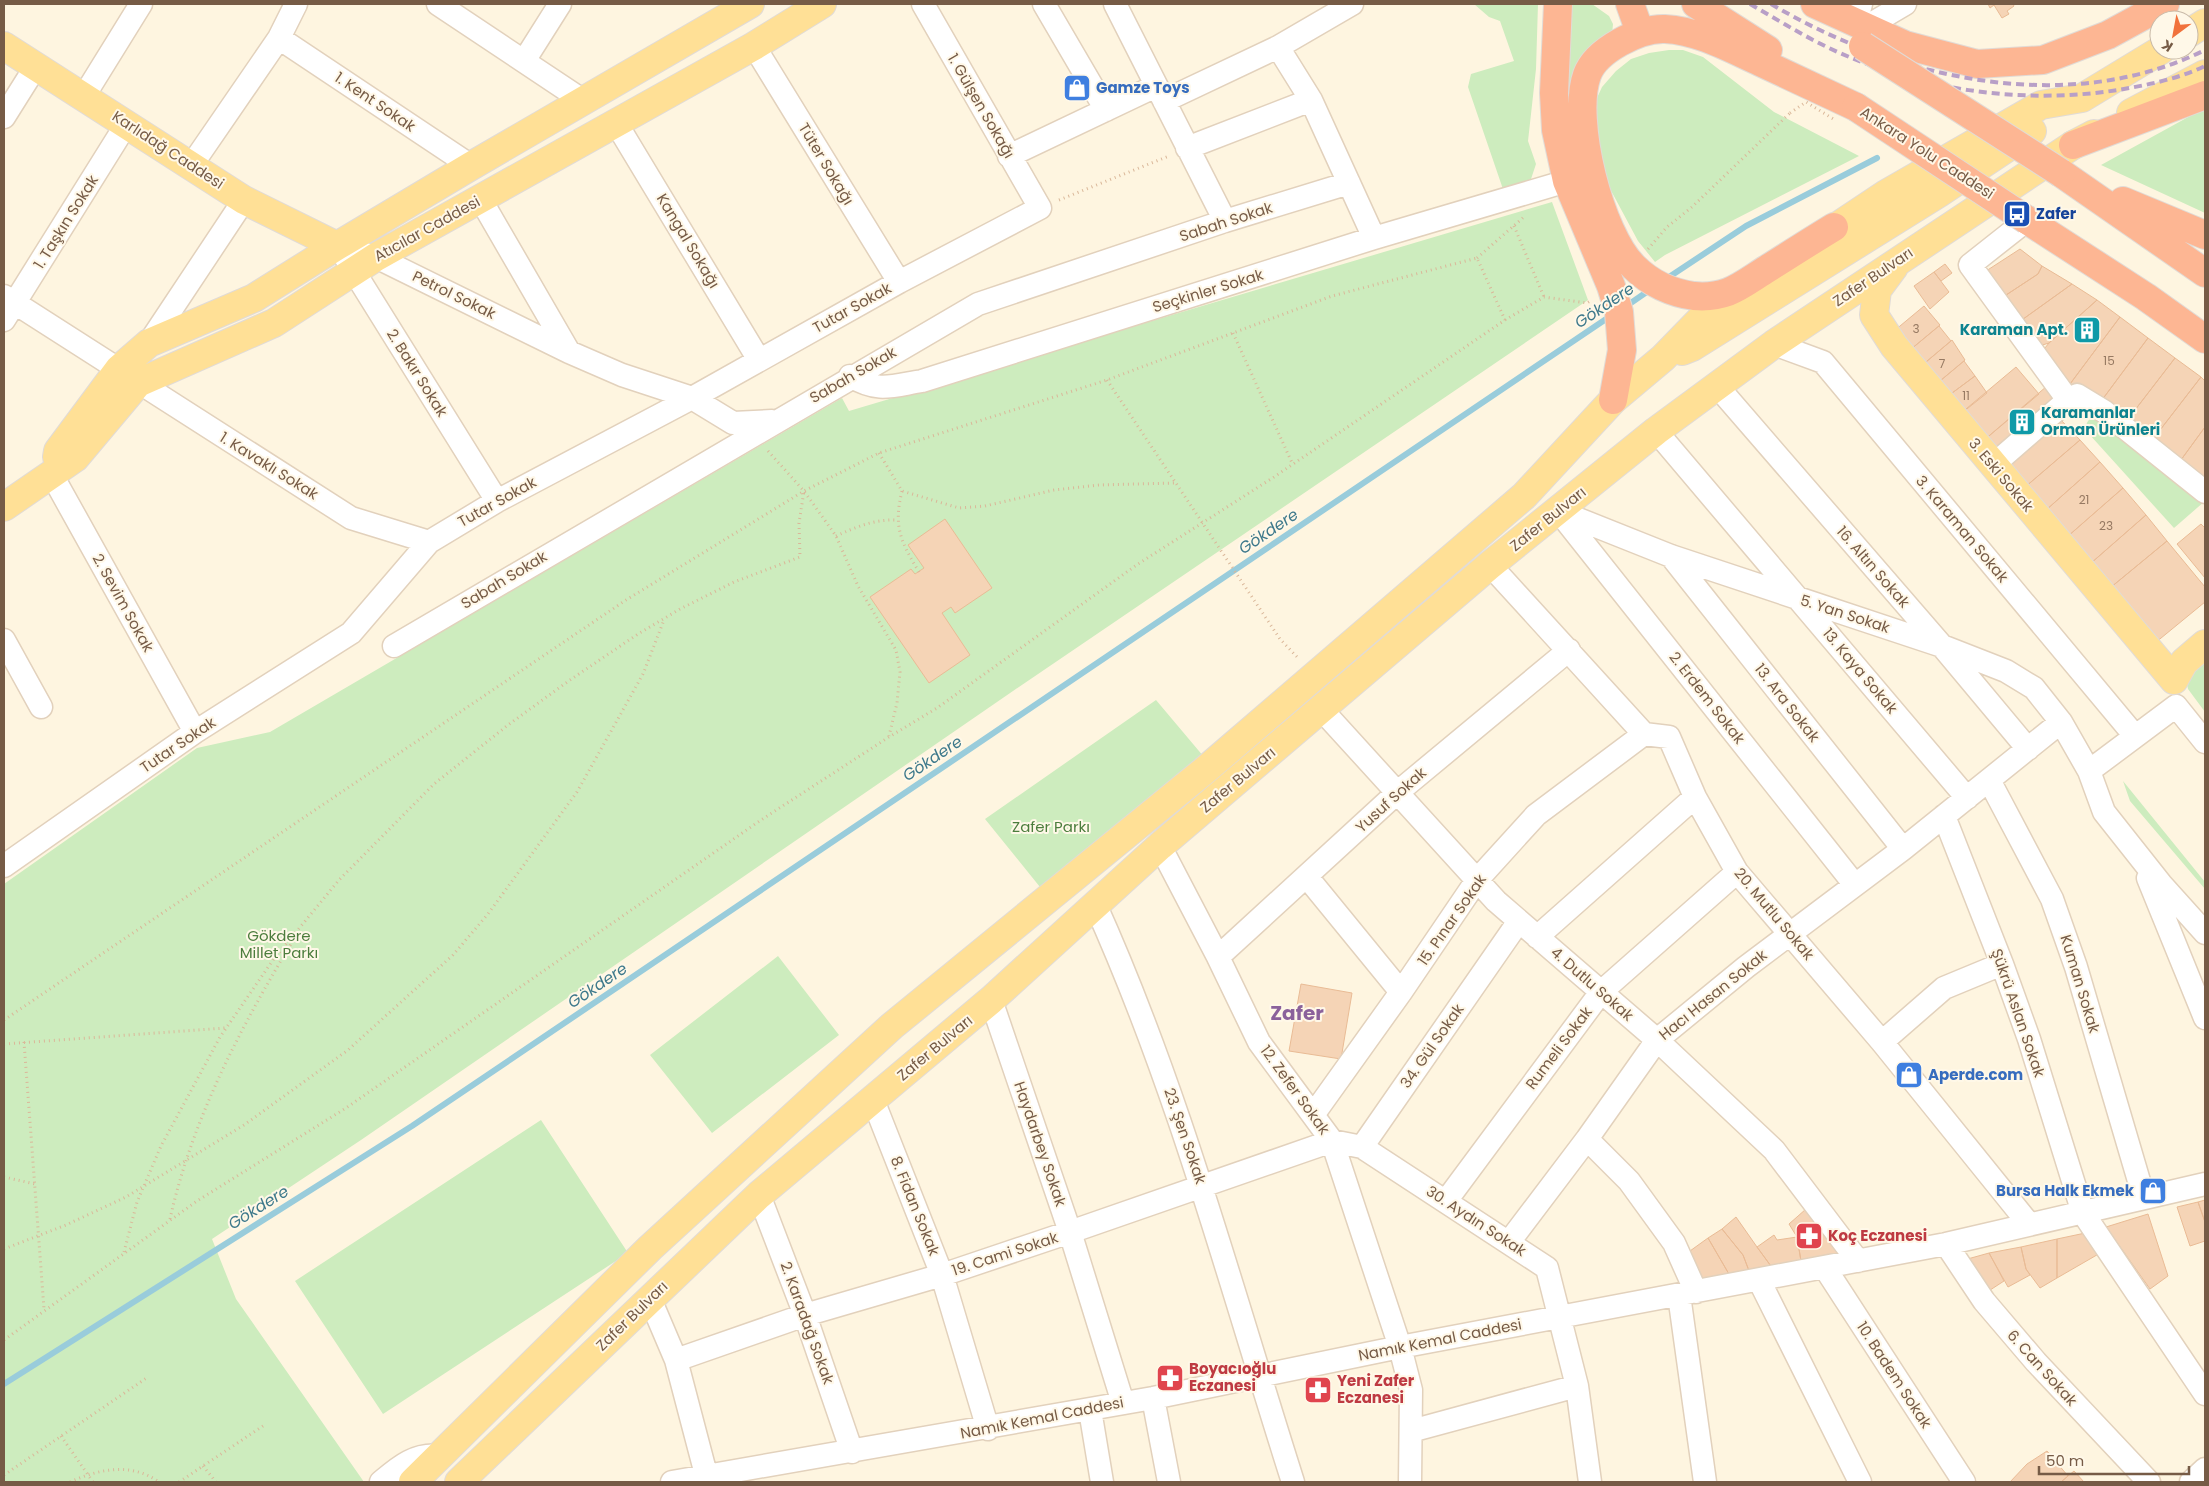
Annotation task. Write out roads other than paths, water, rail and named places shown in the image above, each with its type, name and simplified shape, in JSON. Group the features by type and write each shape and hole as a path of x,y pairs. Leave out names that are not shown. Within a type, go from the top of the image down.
{"highway":[{"path":"1558,4 1554,93 1556,130 1567,180 1634,268 1667,290 1695,296 1719,295 1745,283 1834,227"},
{"path":"1630,4 1640,32"},
{"name":"Ankara Yolu Caddesi","path":"1696,4 2146,297 2205,339"},
{"path":"1799,4 1862,25 2061,173 2205,273"},
{"path":"1816,4 1905,45 1977,64 2043,60 2108,35 2165,4"},
{"path":"1615,388 1622,350 1619,312 1612,286 1624,254 1603,214 1582,130 1583,100 1587,74 1604,52 1640,32 1664,29 1703,36 1856,107"},
{"path":"2072,145 2205,95"},
{"path":"2061,173 2205,235"}],"main road":[{"name":"Atıcılar Caddesi","path":"4,507 75,458 149,343 254,298 337,246 582,100 750,4"},
{"name":"Atıcılar Caddesi","path":"128,376 274,323 365,264 754,46 822,4"},
{"name":"Karlıdağ Caddesi","path":"4,46 244,200 337,246"},
{"name":"Zafer Bulvarı","path":"418,1482 440,1456 650,1248 892,1026 1204,771 1524,496 1615,388 1663,358 1692,347 1842,254 2082,98 2149,57"},
{"name":"Zafer Bulvarı","path":"459,1482 759,1195 991,1000 1160,846 1490,565 1656,431 1774,344 1900,258 2072,145 2205,74"},
{"name":"Zafer Bulvarı","path":"1663,358 1700,320 1834,227 1886,194 2041,105 2082,98"},
{"name":"3. Eski Sokak","path":"1900,258 1877,290 1874,315 1894,346 2175,693"},
{"path":"2175,693 2184,662 2205,644"}],"street":[{"path":"84,96 142,4"},
{"path":"191,166 278,38 296,4"},
{"path":"438,4 582,100"},
{"path":"524,61 560,4"},
{"name":"1. Gülşen Sokağı","path":"923,4 1040,208"},
{"path":"1044,4 1106,110"},
{"path":"1115,4 1225,222"},
{"path":"1009,156 1106,110 1160,93 1278,47 1352,4"},
{"path":"1862,25 1904,4"},
{"name":"1. Kent Sokak","path":"278,38 471,166"},
{"name":"Tüter Sokağı","path":"754,46 899,282"},
{"path":"1278,47 1311,100 1374,238"},
{"path":"4,117 36,66"},
{"path":"1187,148 1311,100"},
{"name":"Kangal Sokağı","path":"616,123 759,360"},
{"name":"1. Taşkın Sokak","path":"8,306 127,124"},
{"name":"Seçkinler Sokak","path":"850,376 866,386 880,388 922,381 1374,238 1567,180"},
{"name":"Sabah Sokak","path":"394,646 850,376 978,304 1349,183"},
{"path":"149,343 244,200"},
{"path":"481,200 569,352"},
{"name":"Tutar Sokak","path":"4,866 195,732 351,633 429,542 497,501 692,398 899,282 1040,208"},
{"path":"2027,220 1970,265 2068,400"},
{"name":"2. Bakır Sokak","path":"337,246 365,264 497,501"},
{"name":"Petrol Sokak","path":"365,264 631,378 692,398 733,423 775,421"},
{"name":"1. Kavaklı Sokak","path":"8,306 128,376 351,518 429,542"},
{"name":"3. Karaman Sokak","path":"1774,344 1823,362 2135,736"},
{"name":"16. Altın Sokak","path":"1717,386 1942,646 2028,749"},
{"path":"1992,466 2068,400 2077,395 2104,412 2205,492"},
{"name":"13. Kaya Sokak","path":"1656,431 1967,798"},
{"name":"2. Sevim Sokak","path":"52,475 195,732"},
{"name":"5. Yan Sokak","path":"1558,511 1671,556 1942,646 2006,671 2034,688 2061,722 2089,771 2104,812 2139,856"},
{"name":"2. Erdem Sokak","path":"1558,511 1856,885"},
{"name":"13. Ara Sokak","path":"1671,556 1903,849"},
{"path":"1490,565 1644,734"},
{"path":"4,640 41,707"},
{"name":"Yusuf Sokak","path":"1218,957 1308,877 1398,792 1569,650"},
{"path":"2089,771 2135,736 2175,693 2205,742"},
{"name":"4. Dutlu Sokak","path":"1322,710 1477,880 1538,937 1657,1040 1774,1150 1858,1261"},
{"name":"Hacı Hasan Sokak","path":"1509,1242 1587,1139 1657,1040 1746,966 1903,849 2061,722"},
{"name":"20. Mutlu Sokak","path":"1644,734 1668,737 1695,797 1736,872 1882,1042 2029,1224"},
{"name":"15. Pınar Sokak","path":"1313,1115 1401,992 1477,880 1536,815 1644,734"},
{"name":"Kuman Sokak","path":"1989,780 2052,899 2076,967 2144,1198"},
{"path":"1538,937 1695,797"},
{"name":"Şükrü Aslan Sokak","path":"1944,816 2029,1039 2083,1213 2205,1394"},
{"name":"12. Zefer Sokak","path":"1160,846 1218,957 1259,1042 1332,1141 1400,1347 1411,1390 1410,1482"},
{"path":"2139,856 2205,933"},
{"path":"2139,856 2205,1018"},
{"name":"Rumeli Sokak","path":"1446,1201 1601,992 1736,872"},
{"path":"1308,877 1401,992"},
{"name":"23. Şen Sokak","path":"1095,904 1128,976 1202,1186 1293,1482"},
{"name":"34. Gül Sokak","path":"1362,1147 1519,920"},
{"path":"1882,1042 1944,988 2002,964"},
{"name":"Haydarbey Sokak","path":"991,1000 1070,1232 1123,1403"},
{"name":"8. Fidan Sokak","path":"873,1100 942,1274 988,1429"},
{"path":"1587,1139 1629,1181 1674,1243 1687,1294 1705,1482"},
{"path":"1332,1141 1362,1147"},
{"name":"19. Cami Sokak","path":"676,1360 805,1315 942,1274 1070,1232 1332,1141"},
{"name":"30. Aydın Sokak","path":"1362,1147 1547,1268 1577,1386 1590,1482"},
{"name":"Namık Kemal Caddesi","path":"672,1482 707,1479 988,1429 1153,1398 1400,1347 1825,1268 1946,1244 2205,1184"},
{"name":"2. Karadağ Sokak","path":"759,1195 805,1315 852,1452"},
{"name":"6. Can Sokak","path":"1946,1244 1984,1301 2036,1362 2149,1482"},
{"name":"10. Badem Sokak","path":"1825,1268 1964,1482"},
{"path":"1759,1280 1860,1482"},
{"path":"650,1299 676,1360 707,1479"},
{"path":"1411,1431 1577,1386"},
{"path":"1153,1398 1169,1482"},
{"path":"1090,1410 1102,1482"},
{"path":"381,1482 403,1463 428,1454 440,1456"},
{"path":"2191,1482 2205,1469"}],"waterway":[{"name":"Gökdere","path":"1666,279 1746,226 1877,158"},
{"name":"Gökdere","path":"1625,307 1651,289"},
{"name":"Gökdere","path":"4,1384 412,1126 1612,315"}],"railway":[{"path":"1750,4 1819,43 1863,62 1934,84 1970,90 2044,96 2081,94 2151,84 2184,75 2205,66"},
{"path":"1771,4 1820,30 1873,52 1928,69 1984,81 2041,85 2097,82 2152,71 2205,50"}],"place":[{"name":"Gamze Toys","path":"1077,88"},
{"name":"Zafer","path":"2017,214"},
{"name":"Karaman Apt.","path":"2087,330"},
{"name":"Karamanlar Orman Ürünleri","path":"2022,422"},
{"name":"Aperde.com","path":"1909,1075"},
{"name":"Bursa Halk Ekmek","path":"2153,1191"},
{"name":"Koç Eczanesi","path":"1809,1236"},
{"name":"Boyacıoğlu Eczanesi","path":"1170,1378"},
{"name":"Yeni Zafer Eczanesi","path":"1318,1390"}],"district":[{"name":"Zafer","path":"1297,1013"}],"park label":[{"name":"Zafer Parkı","path":"1051,827"},
{"name":"Gökdere Millet Parkı","path":"279,944"}]}
